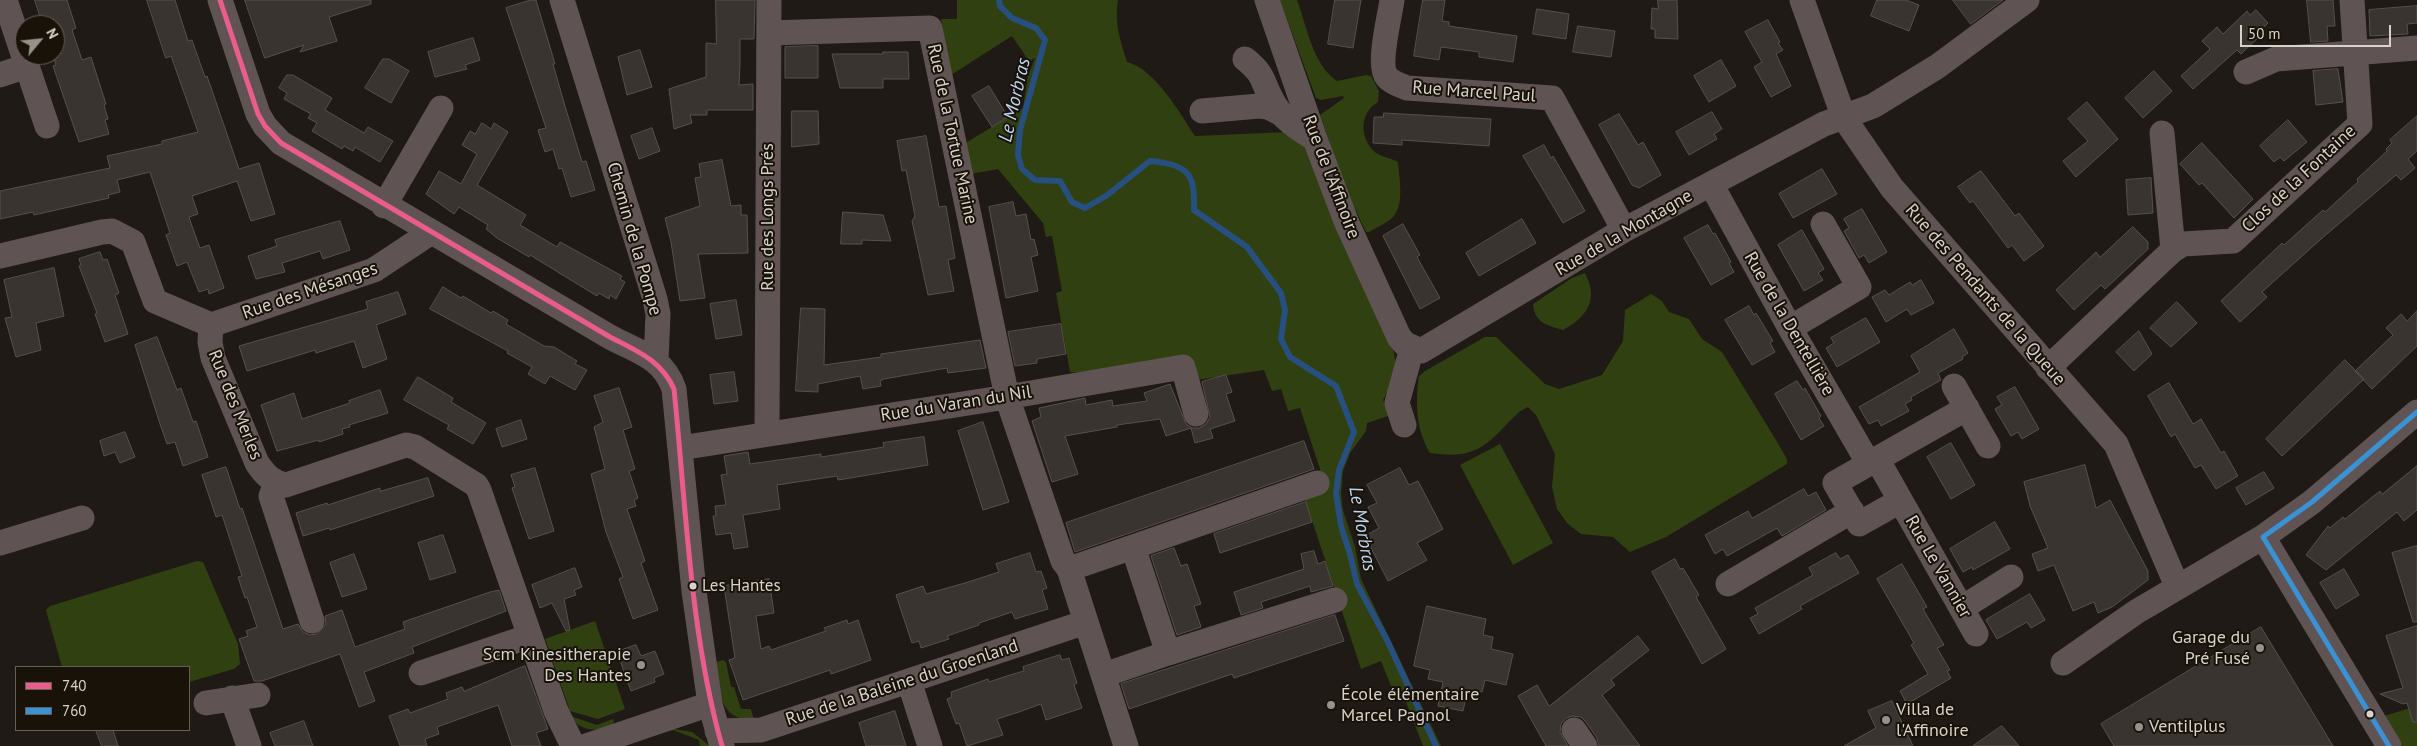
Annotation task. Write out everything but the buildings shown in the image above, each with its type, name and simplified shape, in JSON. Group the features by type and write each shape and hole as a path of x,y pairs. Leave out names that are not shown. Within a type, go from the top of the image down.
{"street":[{"path":"5,0 47,126"},
{"path":"220,0 258,114 273,136 288,148 384,206 610,337 656,361 669,375 674,390 680,448 702,575 710,704 719,738"},
{"name":"Chemin de la Pompe","path":"562,0 655,300 658,314 656,361"},
{"name":"Rue des Longs Prés","path":"768,434 770,0"},
{"name":"Rue de l'Affinoire","path":"1267,0 1315,139 1346,220 1399,337 1410,347"},
{"name":"Rue Marcel Paul","path":"1392,0 1382,66 1386,76 1391,81 1407,88 1552,98 1624,230"},
{"name":"Rue des Pendants de la Queue","path":"1802,0 1844,118 1892,188 2116,444 2177,586"},
{"name":"Rue de la Montagne","path":"1410,347 1421,351 1426,349 1624,230 1824,124 1873,106 1938,66 2027,0"},
{"name":"Clos de la Fontaine","path":"2048,368 2173,250 2183,244 2233,241 2360,124 2352,0"},
{"name":"Rue de la Tortue Marine","path":"769,33 930,28 1008,397"},
{"path":"2246,72 2276,59 2417,48"},
{"path":"1245,59 1258,70 1265,81 1271,100 1280,113 1298,129 1315,139"},
{"path":"0,74 27,66"},
{"path":"1202,111 1259,106 1268,107 1280,113"},
{"path":"384,206 441,108"},
{"path":"2162,133 2173,250"},
{"name":"Rue de la Dentellière","path":"1711,184 1790,328 1873,461 1900,500"},
{"path":"1790,328 1859,287 1823,224"},
{"name":"Rue des Merles","path":"0,256 102,232 112,231 133,242 155,301 211,325 210,342 217,367 257,463 265,475 276,483"},
{"name":"Rue des Mésanges","path":"211,325 374,270 430,233"},
{"path":"1404,425 1397,403 1410,347"},
{"name":"Rue du Varan du Nil","path":"680,448 1008,397 1183,367 1196,414"},
{"path":"1954,386 1988,446"},
{"path":"1008,397 1063,562 1069,569 1126,746"},
{"path":"1900,500 1859,524 1835,483 1967,408"},
{"path":"2063,663 2177,586 2263,537 2312,502 2417,412"},
{"path":"312,621 270,496 276,483 286,486 406,446 414,447 476,485 479,490 556,710 573,746"},
{"path":"1069,569 1317,483"},
{"name":"Rue Le Vannier","path":"1900,500 1976,634"},
{"path":"1728,584 1852,511"},
{"path":"0,543 82,518"},
{"path":"2263,537 2389,746"},
{"path":"1133,547 1168,653"},
{"path":"1962,608 2011,577"},
{"path":"1104,675 1335,600"},
{"name":"Rue de la Baleine du Groenland","path":"719,738 761,730 1086,622"},
{"path":"421,674 530,636"},
{"path":"909,681 930,746"},
{"path":"206,703 258,695"},
{"path":"232,698 249,746"},
{"path":"586,746 710,704"}],"green space":[{"path":"957,0 1118,0 1117,23 1127,62 1137,66 1157,82 1195,136 1288,132 1296,119 1392,342 1396,364 1392,384 1383,400 1391,415 1367,423 1366,431 1350,453 1343,471 1341,494 1343,510 1355,547 1361,579 1441,746 1423,746 1403,694 1395,696 1381,661 1361,669 1305,499 1320,493 1320,469 1300,408 1288,411 1281,389 1272,391 1264,370 1196,380 1070,372 1056,293 1062,291 1052,236 1046,237 1043,223 998,169 971,174 964,144 1023,108 1028,76 1035,58 1029,61 1012,36 951,75 941,19 957,19"},
{"path":"1280,0 1297,0 1316,55 1329,74 1337,81 1366,75 1371,76 1379,91 1378,102 1367,113 1364,134 1366,141 1376,153 1398,162 1400,198 1397,212 1393,217 1369,232 1366,232 1348,194 1320,115 1344,98 1343,96 1321,100 1316,98"},
{"path":"1585,273 1591,291 1591,299 1588,307 1579,319 1563,330 1542,322 1536,315 1533,304 1572,278"},
{"path":"1651,294 1662,301 1669,312 1689,319 1702,339 1722,352 1776,440 1787,459 1787,464 1666,537 1630,552 1613,537 1581,534 1567,523 1557,509 1552,487 1555,454 1536,415 1528,407 1518,413 1487,443 1471,452 1453,455 1430,453 1419,425 1417,406 1419,376 1425,371 1485,337 1496,337 1545,384 1559,389 1602,375 1623,341 1625,310"},
{"path":"1500,444 1553,543 1513,565 1460,465"},
{"path":"197,561 203,562 238,644 240,664 234,669 190,682 190,666 62,666 46,610 50,606"},
{"path":"595,621 625,709 598,719 570,711 545,639"},
{"path":"723,660 726,662 731,687 734,687 741,709 751,709 754,720 742,719 727,710 717,683 714,663"},
{"path":"2417,706 2417,746 2402,746 2384,716"},
{"path":"567,715 597,725 613,719 614,722 610,727 592,729 582,727"},
{"path":"668,728 692,732 710,746 700,746 699,740 673,730 669,731"}],"waterway":[{"name":"Le Morbras","path":"999,0 1000,6 1012,18 1036,28 1045,40 1020,130 1018,155 1022,169 1035,180 1060,181 1072,202 1085,208 1106,196 1150,161 1181,168 1191,179 1194,210 1247,247 1281,293 1285,310 1281,339 1290,357 1336,386 1354,432 1339,470 1336,493 1341,526 1357,584 1387,640 1436,746"}],"transit line":[{"name":"740","path":"220,0 258,114 265,126 281,143 610,337 639,352 655,363 669,379 674,389 690,569 696,614 711,703 722,746"},
{"name":"760","path":"2263,537 2312,502 2417,412"},
{"name":"760","path":"2263,537 2389,746"}],"place":[{"name":"Les Hantes","path":"693,586"},
{"name":"Garage du Pré Fusé","path":"2260,648"},
{"name":"Scm Kinesitherapie Des Hantes","path":"641,665"},
{"name":"École élémentaire Marcel Pagnol","path":"1331,705"},
{"name":"Villa de l'Affinoire","path":"1886,720"},
{"name":"Ventilplus","path":"2139,727"}]}
